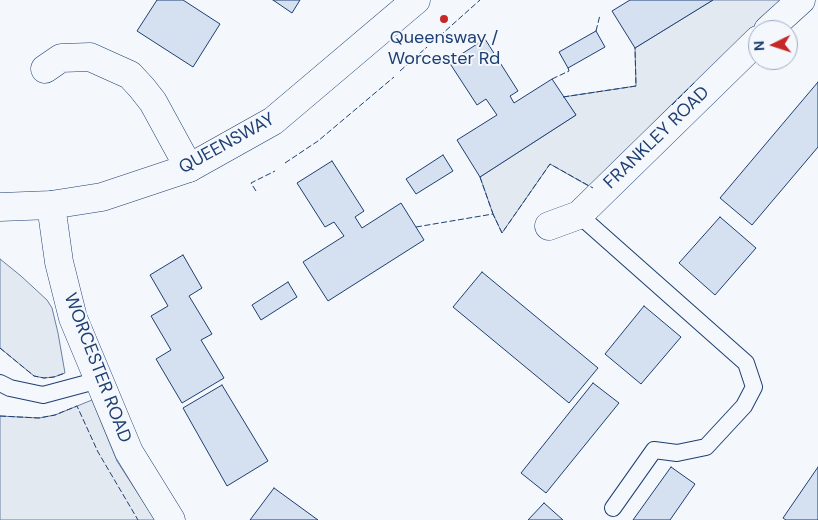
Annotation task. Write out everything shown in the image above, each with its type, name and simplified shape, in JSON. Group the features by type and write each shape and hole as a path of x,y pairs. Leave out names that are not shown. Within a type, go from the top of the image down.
{"street":[{"name":"QUEENSWAY","path":"0,207 50,205 102,196 189,168 273,121 416,0"},
{"path":"779,20 801,0"},
{"name":"FRANKLEY ROAD","path":"549,226 579,215 748,50"},
{"path":"46,69 61,58 90,57 130,75 153,102 189,168"},
{"name":"WORCESTER ROAD","path":"50,205 59,262 74,318 129,452 172,520"}],"lane":[{"path":"579,215 746,364 754,386 744,406 706,447 677,453 654,450 613,508"},
{"path":"0,383 10,388 43,395 99,380"}],"shaded area":[{"path":"713,0 786,0 764,20 748,20 748,34 646,130 592,188 550,164 502,233 480,177 576,115 563,97 636,86 635,48"},
{"path":"0,259 47,300 52,308 65,373 44,378 34,376 0,348"},
{"path":"92,400 117,461 155,520 0,520 0,416 39,418 55,415"}],"building":[{"path":"157,0 183,0 220,24 193,67 137,31"},
{"path":"273,0 300,0 292,13"},
{"path":"630,0 713,0 635,48 612,11"},
{"path":"596,31 605,47 568,68 559,52"},
{"path":"485,39 518,91 510,96 514,103 552,79 576,115 480,177 457,140 497,115 486,99 477,105 449,62"},
{"path":"818,82 818,147 752,225 720,198"},
{"path":"443,155 453,171 416,194 406,179"},
{"path":"332,161 364,211 355,217 362,228 401,203 424,240 328,301 303,262 344,236 334,222 325,227 297,183"},
{"path":"720,217 756,248 715,295 679,263"},
{"path":"183,255 202,288 189,296 212,334 201,340 224,378 182,403 156,359 171,350 151,316 168,306 150,275"},
{"path":"482,272 598,368 569,403 453,307"},
{"path":"288,282 297,297 261,320 252,305"},
{"path":"644,306 681,337 641,384 605,354"},
{"path":"593,383 619,403 546,493 521,473"},
{"path":"222,385 268,461 227,486 183,408"},
{"path":"671,467 695,484 670,520 633,520"},
{"path":"818,467 818,520 786,520 783,518"},
{"path":"274,488 318,520 250,520"},
{"path":"544,503 563,520 528,520"}],"fence":[{"path":"433,42 480,0"},
{"path":"596,31 600,15"},
{"path":"400,71 427,47"},
{"path":"563,97 636,86 635,48"},
{"path":"552,79 569,71 568,68"},
{"path":"285,163 318,141 394,77"},
{"path":"672,105 695,82"},
{"path":"416,227 493,214 502,233 550,164 593,188"},
{"path":"256,191 251,183 275,171"},
{"path":"480,177 493,214"},
{"path":"0,348 34,376 44,378 65,373"},
{"path":"0,416 39,418 55,415 77,406 98,452 138,520"}],"place":[{"name":"Queensway / Worcester Rd","path":"444,19"}]}
